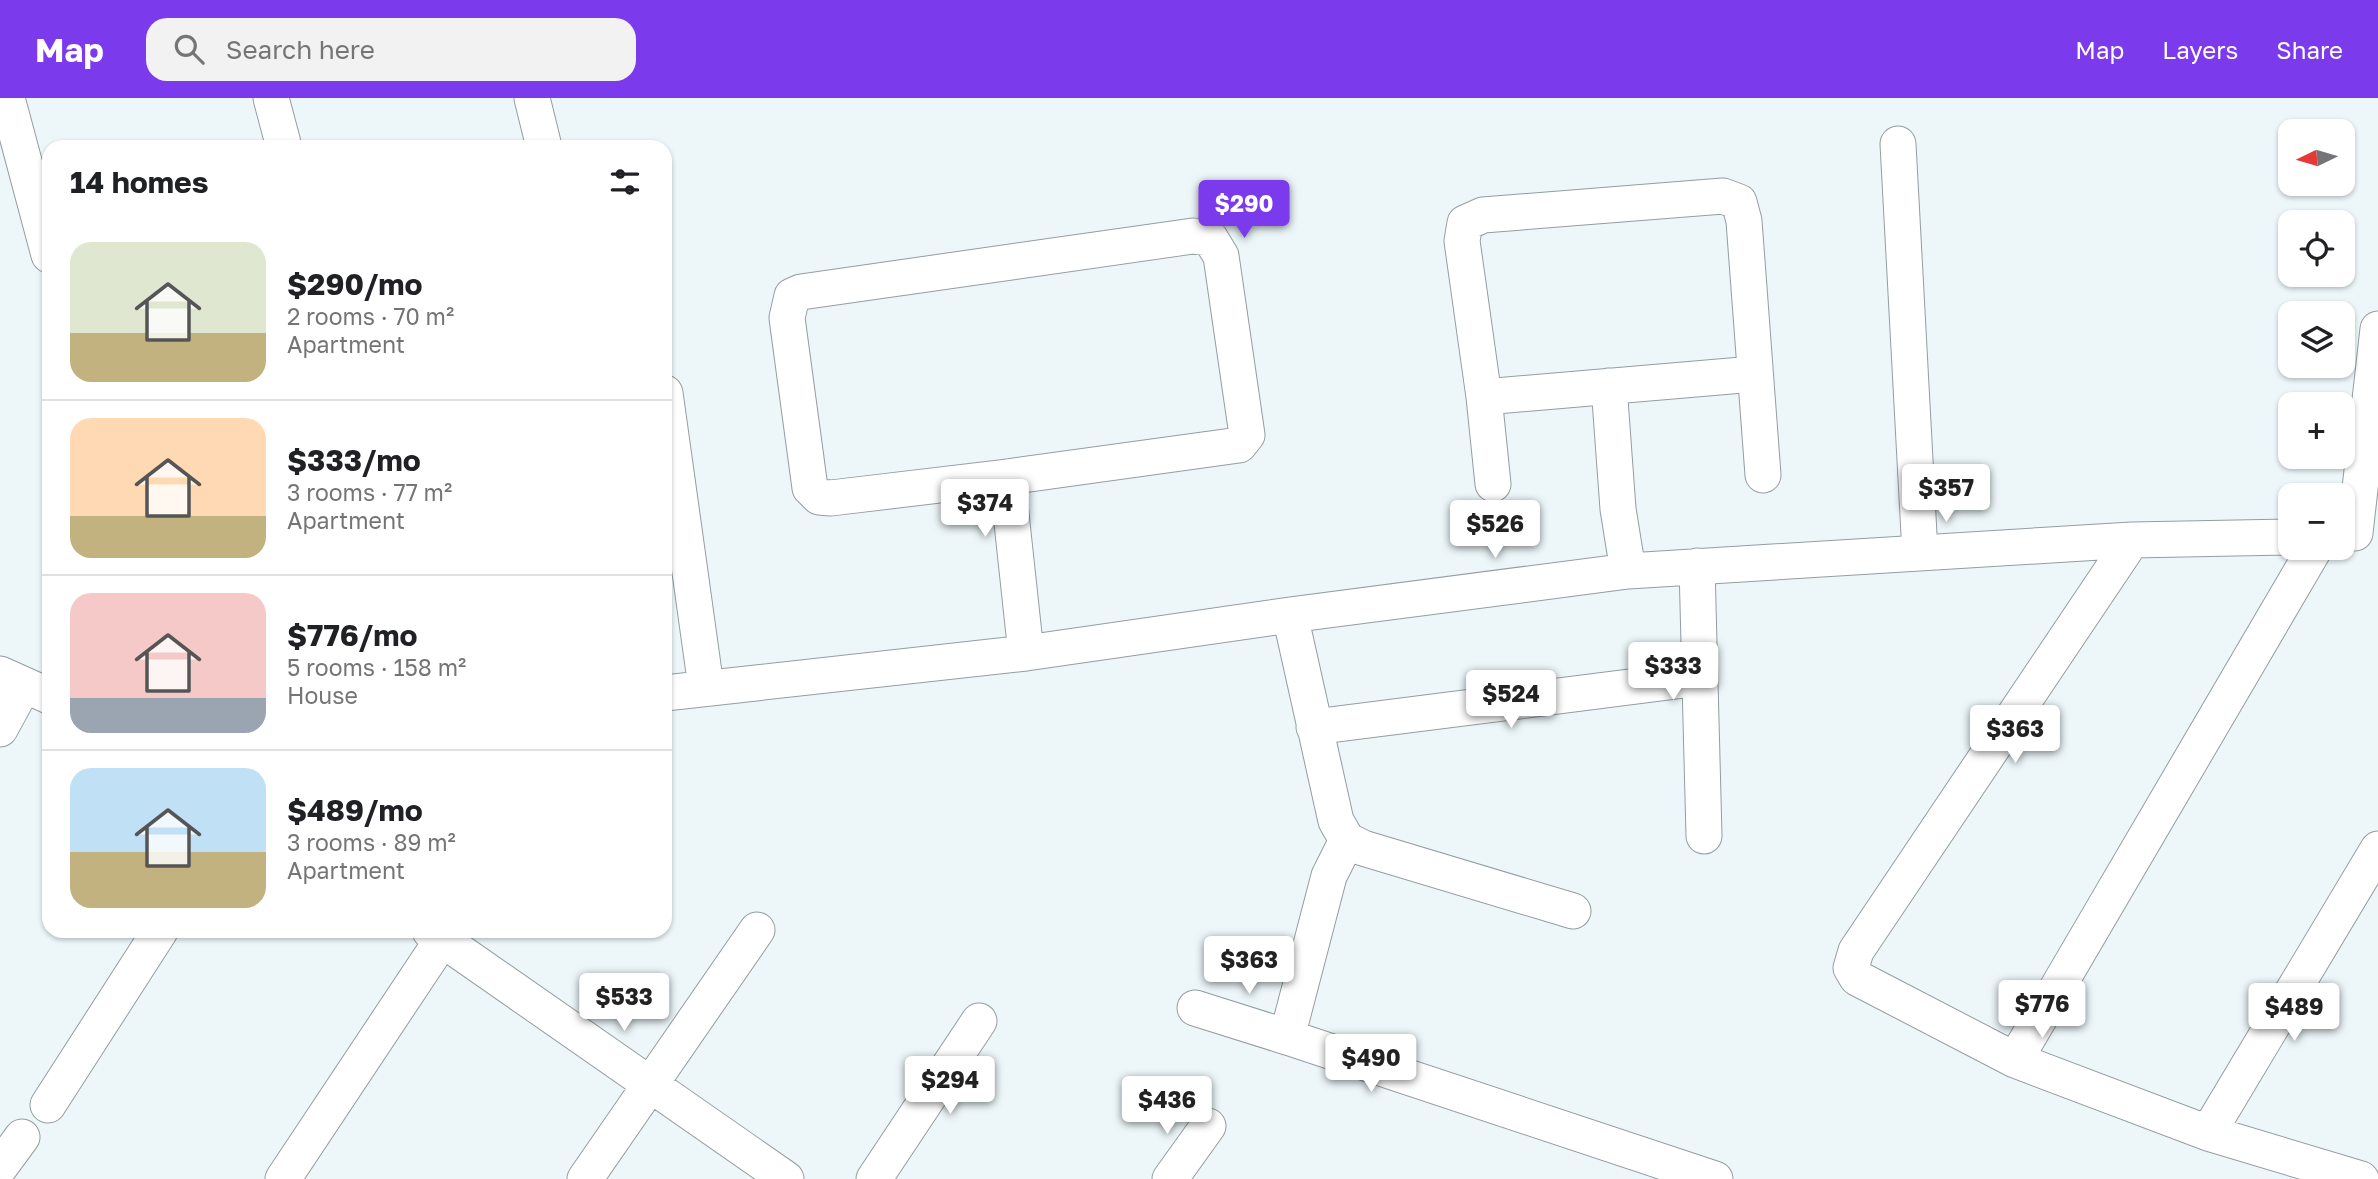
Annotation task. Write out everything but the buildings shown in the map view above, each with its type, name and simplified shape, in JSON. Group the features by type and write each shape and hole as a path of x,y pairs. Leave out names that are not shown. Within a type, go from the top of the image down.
{"street":[{"path":"7,98 42,229"},
{"path":"271,98 282,140"},
{"path":"532,98 542,140"},
{"path":"1898,144 1920,553"},
{"path":"1493,484 1462,241 1465,223 1483,215 1723,196 1739,202 1744,221 1763,475"},
{"path":"1193,236 1210,238 1221,256 1247,435 1239,445 1007,477 831,498 819,497 810,488 792,357 787,318 792,296 801,292 1193,236"},
{"path":"2359,535 2378,329"},
{"path":"1484,397 1754,374"},
{"path":"1609,386 1618,509 1628,571"},
{"path":"672,443 706,687"},
{"path":"1007,477 1026,653"},
{"path":"672,692 1026,653 1628,571 2132,541 2278,537"},
{"path":"2132,541 1856,951 1851,968 1857,978 2015,1060 2208,1133 2361,1179"},
{"path":"2015,1060 2308,560"},
{"path":"1697,566 1704,836"},
{"path":"1290,615 1335,821 1347,841 1573,911"},
{"path":"1314,727 1700,677"},
{"path":"0,729 24,685"},
{"path":"1287,1037 1329,876 1347,841"},
{"path":"2208,1133 2378,849"},
{"path":"585,1179 757,930"},
{"path":"48,1105 155,938"},
{"path":"283,1179 435,938"},
{"path":"439,938 786,1179"},
{"path":"1195,1008 1715,1179"},
{"path":"874,1179 979,1021"},
{"path":"1170,1179 1208,1126"},
{"path":"0,1167 22,1137"}]}
